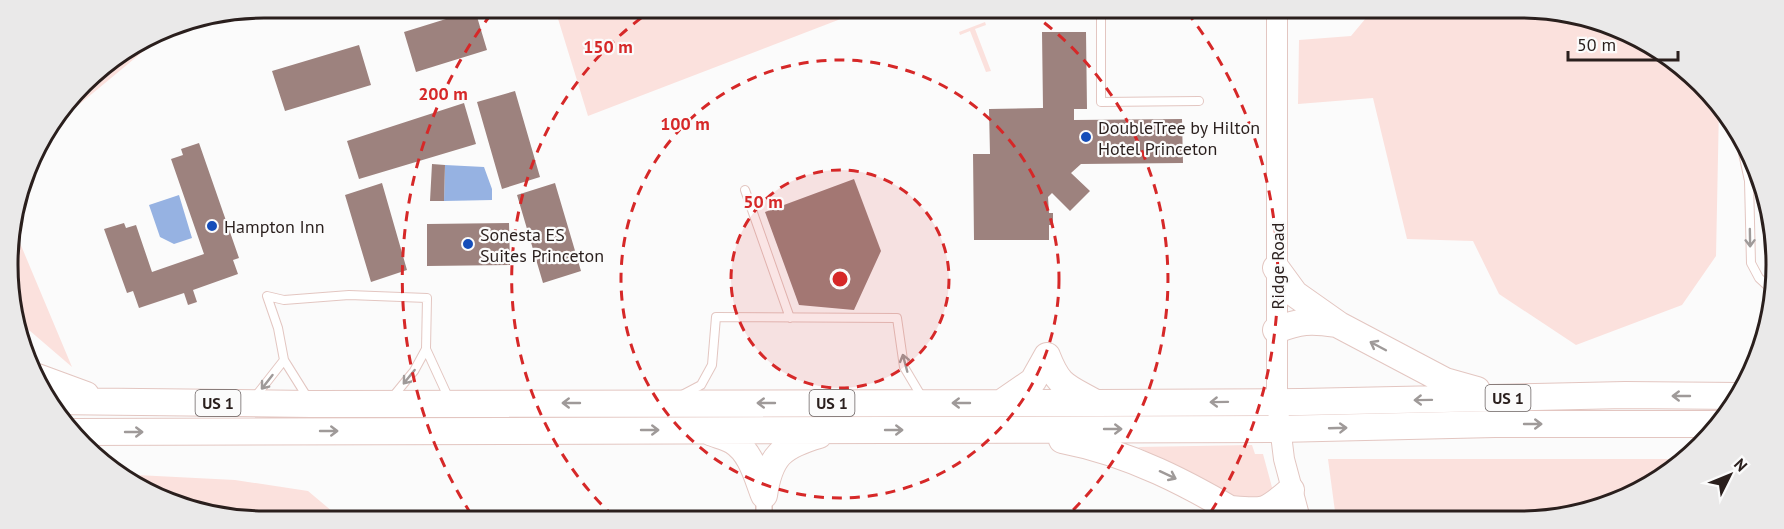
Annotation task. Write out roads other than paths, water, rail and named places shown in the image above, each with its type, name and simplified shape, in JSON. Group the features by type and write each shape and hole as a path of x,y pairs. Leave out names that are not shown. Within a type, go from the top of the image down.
{"highway":[{"path":"1276,268 1295,294 1339,325 1445,381 1510,398"},
{"path":"1276,330 1297,322 1313,320 1339,325"},
{"path":"1001,403 1033,381 1047,356 1055,376 1065,386 1096,403"},
{"path":"47,381 100,401"},
{"name":"US 1","path":"60,401 250,404 1096,403 1624,395 1728,396"},
{"name":"US 1","path":"84,432 1279,429 1495,424 1708,424"},
{"path":"704,430 732,441 742,449 750,461 764,506"},
{"path":"764,506 768,472 781,452 800,440 836,430"},
{"path":"1012,430 1092,446 1140,462 1174,477 1234,511"},
{"path":"1262,511 1273,506 1291,490"}],"street":[{"name":"Ridge Road","path":"1277,18 1277,402 1279,429 1298,511"}],"lane":[{"path":"1101,18 1101,102 1198,101"},
{"path":"1746,168 1749,181 1751,262 1765,284"},
{"path":"745,190 790,318"},
{"path":"311,404 284,360 278,328 267,297 284,300 349,295 427,298 426,349 450,403"},
{"path":"668,403 701,384 712,365 716,317 897,318 904,367 926,403"},
{"path":"387,403 414,372 426,349"},
{"path":"250,404 284,360"}],"water":[{"path":"445,165 484,167 492,189 492,200 444,201"},
{"path":"179,195 192,238 174,244 160,237 149,205"}],"place":[{"name":"DoubleTree by Hilton Hotel Princeton","path":"1086,137"},
{"name":"Hampton Inn","path":"212,226"},
{"name":"Sonesta ES Suites Princeton","path":"468,244"}]}
